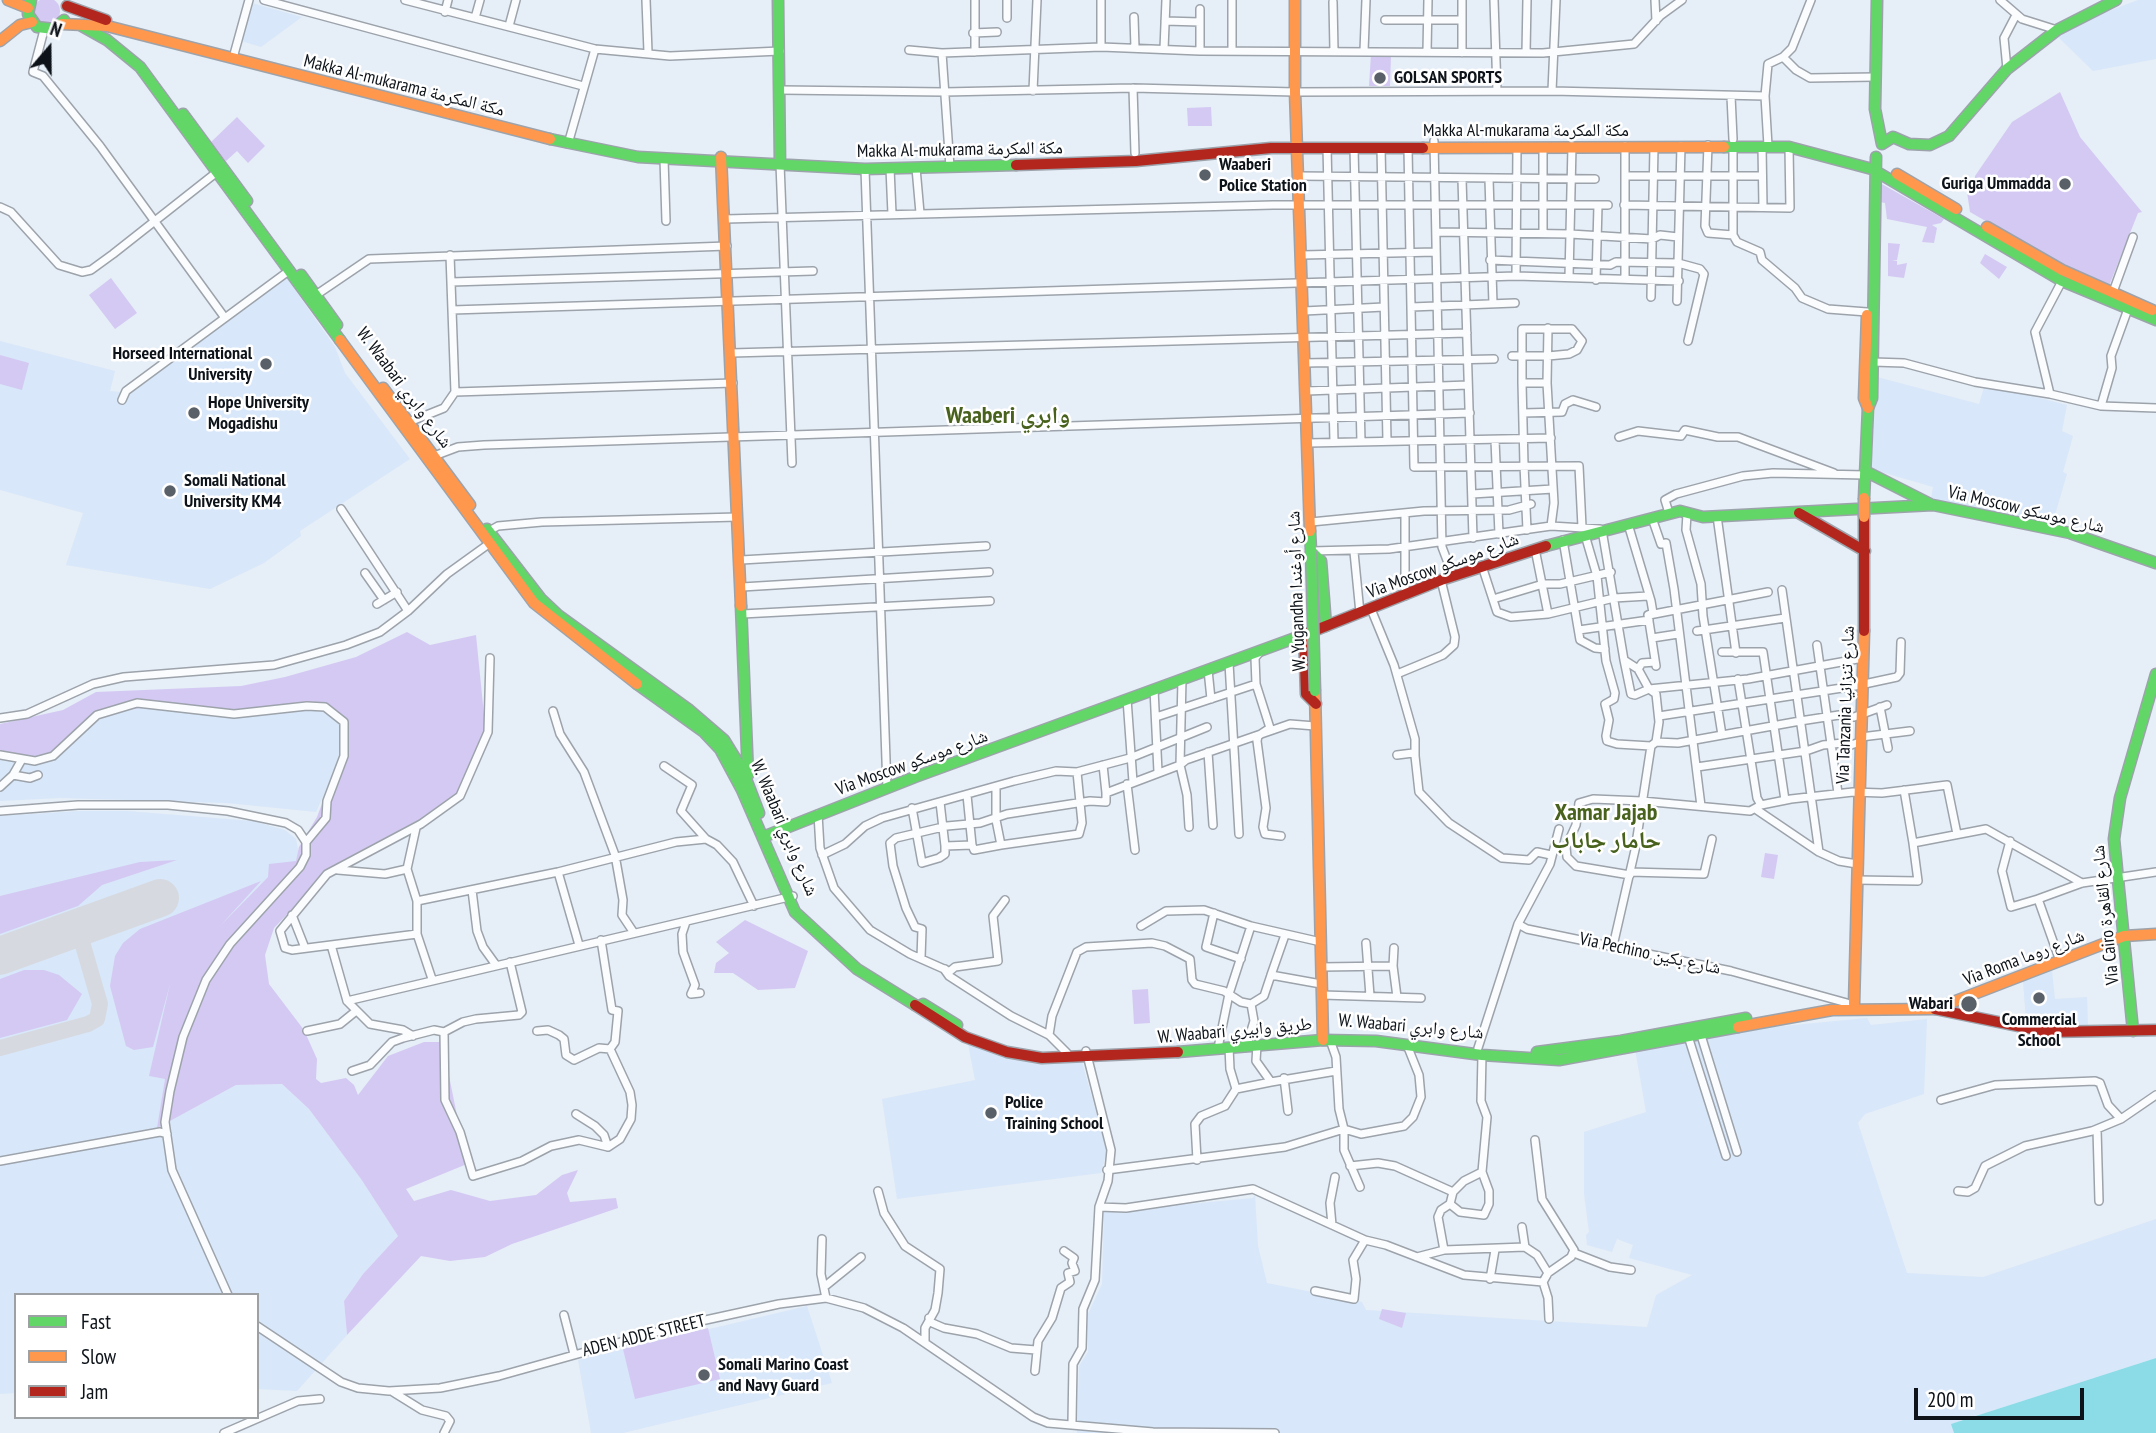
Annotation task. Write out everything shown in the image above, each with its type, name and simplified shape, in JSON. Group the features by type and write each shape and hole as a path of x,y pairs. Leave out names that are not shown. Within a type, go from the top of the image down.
{"main road":[{"path":"8,0 30,11 44,30 67,23 66,5"},
{"path":"778,0 780,161"},
{"name":"W. Yugandha شارع أوغندا","path":"1295,0 1294,92 1311,522 1325,1038"},
{"path":"1877,0 1875,118 1882,144 1893,137 1909,144 1930,145 1950,136 1980,96 2007,69 2056,30 2103,4 2116,0"},
{"name":"Makka Al-mukarama مكة المكرمة","path":"66,5 234,57"},
{"name":"W. Waabari شارع وابري","path":"66,5 144,63 541,599 558,615 712,728 733,752 744,787"},
{"path":"0,33 30,11"},
{"path":"0,41 15,29 30,11"},
{"name":"Makka Al-mukarama مكة المكرمة","path":"67,23 94,24 234,57 569,141 609,154 664,159 950,165 1136,161 1298,144 1408,148 1434,145 1681,146 1733,142"},
{"name":"W. Waabari شارع وابري","path":"67,23 107,40 140,67 541,610 704,732 720,749 744,787 768,835 790,896 835,946 876,975 962,1028 1007,1045 1087,1055"},
{"name":"Makka Al-mukarama مكة المكرمة","path":"569,141 722,160"},
{"name":"Makka Al-mukarama مكة المكرمة","path":"780,161 865,169 916,168 1298,144 1733,142 1833,148 1874,165"},
{"name":"Makka Al-mukarama مكة المكرمة","path":"1766,144 1874,165"},
{"name":"Via Tanzania شارع تنزانيا","path":"1850,1003 1861,739 1864,498 1873,362 1867,312 1874,165 1882,144"},
{"path":"722,160 743,614 744,787"},
{"path":"1874,165 2062,281 2113,292 2156,311"},
{"name":"Via Tanzania شارع تنزانيا","path":"1868,408 1864,398 1870,327 1874,165"},
{"path":"1953,212 2128,309 2156,320"},
{"path":"1865,473 1933,505"},
{"name":"Via Moscow شارع موسكو","path":"768,835 887,788 1304,635 1441,580 1583,531 1603,530 1669,513 1717,516 1933,505 2070,533 2156,563"},
{"path":"1799,512 1865,551"},
{"path":"1311,551 1321,561 1326,626"},
{"path":"1304,635 1306,694 1316,704"},
{"name":"Via Cairo شارع القاهرة","path":"2133,1031 2113,839 2120,798 2156,674"},
{"name":"W. Waabari طريق وابيري","path":"744,787 790,896 804,922 840,956 965,1037 1034,1058 1325,1038 1559,1060 1699,1030 1832,1010 1935,1009"},
{"name":"Via Roma شارع روما","path":"1935,1009 2124,936 2156,934"},
{"path":"1699,1030 1850,1003 1935,1009 2047,1031 2156,1030"},
{"name":"W. Waabari شارع وابري","path":"1325,1038 1381,1037 1480,1051"}],"street":[{"path":"234,57 249,0"},
{"path":"264,0 583,86"},
{"path":"405,0 595,49 670,56 780,51"},
{"path":"445,12 448,0"},
{"path":"475,18 481,0"},
{"path":"509,26 516,0"},
{"path":"646,0 648,52"},
{"path":"975,0 975,52"},
{"path":"1006,0 1007,18"},
{"path":"1033,91 1037,0"},
{"path":"1101,0 1101,47"},
{"path":"1164,49 1166,0"},
{"path":"1232,0 1232,51"},
{"path":"1364,51 1366,0"},
{"path":"1427,52 1428,0"},
{"path":"1462,0 1462,53"},
{"path":"1494,0 1497,91"},
{"path":"1526,53 1527,0"},
{"path":"1552,91 1556,51 1556,0"},
{"path":"1655,0 1656,21"},
{"path":"909,50 942,53 1101,47 1200,51 1526,53 1625,47 1634,44 1682,0"},
{"path":"1763,207 1768,64 1783,57 1792,48 1811,0"},
{"path":"2000,0 2030,23 2056,30"},
{"path":"1333,2 1334,51"},
{"path":"1200,9 1200,51"},
{"path":"2007,69 2004,38 2017,15"},
{"path":"1134,17 1135,48"},
{"path":"1385,20 1462,20"},
{"path":"1165,21 1200,22"},
{"path":"44,30 33,72 43,76 156,221 225,318"},
{"path":"973,33 998,32"},
{"path":"569,141 595,49"},
{"path":"942,53 950,165"},
{"path":"1783,57 1796,70 1810,78 1875,77"},
{"path":"781,90 944,92 1133,88 1294,92 1552,91 1765,96"},
{"path":"1133,88 1135,153"},
{"path":"1731,96 1734,206 1732,235"},
{"path":"1625,144 1625,279"},
{"path":"1434,145 1442,413 1442,542 1453,576"},
{"path":"1708,145 1705,206 1708,233 1732,235 1741,245 1760,253 1762,260 1795,288 1802,298 1828,309 1867,312"},
{"path":"1542,146 1543,233"},
{"path":"1569,277 1572,146"},
{"path":"1651,297 1654,146"},
{"path":"1677,301 1681,146"},
{"path":"1327,147 1334,442"},
{"path":"1354,147 1361,442"},
{"path":"1381,147 1387,441"},
{"path":"1516,276 1517,147"},
{"path":"1624,205 1790,208 1789,147"},
{"path":"1408,148 1414,467 1579,466 1583,531 1597,576 1605,649 1615,693 1614,699 1605,704 1607,741 1654,744 1693,741 1800,721 1861,714 1884,706 1888,748"},
{"path":"664,159 666,221"},
{"path":"780,161 792,463"},
{"path":"890,168 892,214"},
{"path":"916,168 920,213"},
{"path":"865,169 887,788"},
{"path":"0,207 10,212 59,265 82,272 91,270 217,172"},
{"path":"1299,176 1595,179"},
{"path":"1625,176 1762,176"},
{"path":"1462,179 1473,538"},
{"path":"1489,179 1493,304"},
{"path":"725,219 1300,205 1608,205"},
{"path":"1596,279 1598,205"},
{"path":"1436,232 1543,233 1652,239 1660,235 1678,237"},
{"path":"2113,292 2133,237"},
{"path":"316,295 369,259 727,246"},
{"path":"1302,255 1436,252"},
{"path":"410,422 444,408 455,392 450,255"},
{"path":"1490,260 1597,262 1609,265 1626,262 1678,263 1700,269 1704,274 1688,341"},
{"path":"1542,261 1543,277"},
{"path":"122,400 126,391 290,270"},
{"path":"451,282 813,271"},
{"path":"452,310 1356,283 1492,276 1679,281"},
{"path":"2050,394 2035,332 2062,281"},
{"path":"1412,307 1515,303"},
{"path":"1304,311 1384,307"},
{"path":"2101,406 2112,368 2111,356 2128,309"},
{"path":"1548,328 1547,383 1553,489 1551,526"},
{"path":"1512,356 1522,356 1549,356 1570,354 1577,351 1581,341 1572,329 1522,329 1522,356 1522,383 1523,438 1528,504 1527,530"},
{"path":"731,353 1467,333"},
{"path":"1305,363 1494,359"},
{"path":"1873,362 1904,363 1975,382 2050,394 2101,406 2156,408"},
{"path":"455,392 733,383"},
{"path":"1522,383 1547,383"},
{"path":"1306,391 1468,385"},
{"path":"1523,413 1562,412 1565,404 1573,400 1596,407"},
{"path":"434,456 458,447 1469,413"},
{"path":"1619,438 1637,431 1681,436 1685,430 1738,438 1834,473"},
{"path":"1308,443 1551,438"},
{"path":"1494,440 1499,494 1499,534"},
{"path":"1669,513 1665,500 1676,494 1743,476 1865,473"},
{"path":"1472,494 1553,489"},
{"path":"1311,522 1405,513 1513,509 1528,504"},
{"path":"341,509 408,611"},
{"path":"1405,513 1405,596"},
{"path":"1687,514 1686,530 1703,604 1701,630 1715,681 1722,735"},
{"path":"1717,516 1719,549 1736,653"},
{"path":"489,531 498,526 542,522 738,517"},
{"path":"1651,518 1661,544 1666,543 1677,608 1678,634 1701,807"},
{"path":"1628,524 1653,613 1649,618 1656,664 1642,663 1638,669"},
{"path":"1311,551 1354,552 1551,526 1583,531"},
{"path":"1603,530 1631,694 1649,689 1686,688 1863,658"},
{"path":"1563,540 1582,644 1605,649"},
{"path":"0,718 27,714 93,684 124,677 287,662 371,636 408,611 447,574 490,543"},
{"path":"741,560 986,546"},
{"path":"1535,549 1548,614"},
{"path":"1354,552 1360,613"},
{"path":"1482,566 1500,615 1548,614 1614,598 1648,596"},
{"path":"742,587 989,572"},
{"path":"1493,598 1543,584 1569,582 1611,572"},
{"path":"365,573 381,602 397,592"},
{"path":"1397,674 1443,655 1454,645 1455,637 1441,580"},
{"path":"1782,590 1800,721 1814,796 1819,852"},
{"path":"1579,630 1649,618 1677,608 1768,592"},
{"path":"743,614 990,601"},
{"path":"1371,609 1397,674 1415,738 1417,787 1449,824 1502,858 1529,860 1537,852 1551,860"},
{"path":"1701,630 1785,618"},
{"path":"1652,638 1678,634"},
{"path":"1659,716 1862,685 1900,675 1901,642"},
{"path":"1817,645 1838,793"},
{"path":"1258,736 1270,728 1256,684 1255,658 1259,652"},
{"path":"1722,652 1763,652 1776,754 1785,800"},
{"path":"417,934 289,950 281,937 282,925 327,874 416,827 453,804 474,768 488,732 490,658"},
{"path":"1613,946 1630,874 1659,716 1656,694 1649,689 1638,669 1624,660"},
{"path":"1229,663 1233,691 1233,744 1239,834"},
{"path":"1208,670 1211,699"},
{"path":"1182,679 1183,736 1180,765 1187,795 1189,827"},
{"path":"1738,679 1759,807 1819,852 1839,861 1857,864"},
{"path":"1156,717 1256,684"},
{"path":"1154,689 1158,772"},
{"path":"1127,699 1135,850"},
{"path":"0,755 21,761 35,761 53,755 97,715 124,706 152,704 184,711 234,714 307,706 325,707 344,722 344,755 327,801 326,818 306,842"},
{"path":"553,711 560,734 584,772 615,855 623,901 622,915 634,933"},
{"path":"1105,793 1180,765 1186,760 1290,724 1315,726"},
{"path":"822,855 845,845 875,821 912,808 1056,771 1077,772 1130,758 1207,727"},
{"path":"1696,767 1806,751 1810,747 1831,744 1848,746 1861,739 1910,731"},
{"path":"1258,736 1266,808 1263,827 1265,834 1281,836"},
{"path":"1208,752 1213,825"},
{"path":"1397,755 1413,753 1415,756"},
{"path":"0,786 13,775 21,761"},
{"path":"921,958 922,929 915,927 902,900 890,843 899,836 996,820 1007,814 1078,803 1106,802 1103,765"},
{"path":"664,766 692,785 681,811 706,839 717,845 733,862 754,906"},
{"path":"967,794 974,850 1079,834 1082,823 1077,772"},
{"path":"13,775 30,778 38,775"},
{"path":"1712,839 1704,874 1630,874 1576,866 1567,857 1566,847 1576,825 1579,803 1583,800 1642,801 1701,807 1759,807 1785,800 1838,793 1950,785 1957,834"},
{"path":"996,788 996,820 1001,845"},
{"path":"1857,880 1918,881 1904,790"},
{"path":"912,808 922,863 945,854 940,802"},
{"path":"0,811 78,805 168,805 216,810 285,823 298,830 306,842 306,855 300,867 230,944 206,980 177,1054 166,1122 172,1170 227,1293"},
{"path":"818,814 822,855 841,898 857,912 870,930 949,972 955,967 998,961 993,916 1004,900"},
{"path":"416,827 406,860 417,901 417,934 432,979"},
{"path":"1450,1204 1460,1212 1484,1214 1489,1204 1489,1191 1482,1172 1487,1117 1481,1101 1480,1051 1518,924 1551,860 1559,829"},
{"path":"1913,843 1986,829 2082,883"},
{"path":"417,901 558,872 615,855 676,842 706,839"},
{"path":"2010,841 2002,871 2011,906 2082,883 2156,872"},
{"path":"945,846 972,845"},
{"path":"337,870 385,874 407,869"},
{"path":"558,872 579,945"},
{"path":"472,890 477,931 483,947 496,965"},
{"path":"347,1001 790,896"},
{"path":"2038,899 2060,961"},
{"path":"1141,926 1172,910 1214,913 1251,926 1321,942"},
{"path":"1214,913 1206,947 1241,959"},
{"path":"292,915 305,948"},
{"path":"686,922 682,934 683,952 695,985 691,994 700,993"},
{"name":"Via Pechino شارع بكين","path":"1518,924 1527,929 1731,971 1850,1003"},
{"path":"1236,1089 1224,1045 1229,994 1251,926"},
{"path":"1049,1035 1052,1016 1077,953 1086,947 1152,943 1166,946 1190,959 1192,980 1195,984 1251,1004 1264,996 1285,935"},
{"path":"601,940 612,1010 618,1011 615,1042 610,1049"},
{"path":"1366,943 1370,996"},
{"path":"331,945 347,1001 356,1011 370,1024 403,1030 413,1036"},
{"path":"1394,948 1397,997"},
{"path":"352,1071 370,1065 392,1042 434,1030 444,1032 463,1022 522,1012 510,962"},
{"path":"1321,967 1393,966"},
{"path":"944,969 949,976 1010,1016 1049,1035 1067,1053"},
{"path":"1271,975 1322,989 1370,996 1421,998"},
{"path":"1251,1004 1254,1021 1252,1043 1256,1060 1271,1082"},
{"path":"307,1031 341,1024 356,1011"},
{"path":"537,1031 548,1030 559,1035 564,1039 566,1055 575,1060 599,1048 610,1049"},
{"path":"1699,1030 1737,1152"},
{"path":"444,1032 444,1100 460,1132 473,1176 522,1161 551,1146 579,1140 608,1147 620,1139 631,1119 632,1105 630,1092 610,1049"},
{"path":"1687,1033 1726,1156"},
{"path":"1325,1038 1336,1057 1345,1129 1342,1140 1360,1187"},
{"path":"1107,1170 1285,1147 1345,1129 1361,1134 1404,1126 1413,1117 1421,1097 1419,1075 1407,1045"},
{"path":"1072,1422 1073,1364 1082,1348 1081,1319 1096,1280 1099,1207 1108,1181 1110,1141 1087,1055"},
{"path":"1197,1160 1195,1124 1201,1116 1225,1106 1236,1089 1284,1078 1336,1071"},
{"path":"1284,1078 1288,1111"},
{"path":"1941,1100 1995,1085 2095,1081 2100,1083 2108,1105 2121,1119"},
{"path":"1958,1191 1968,1192 1975,1188 1985,1166 2025,1146 2097,1129 2121,1119 2156,1094"},
{"path":"576,1114 604,1135 608,1147"},
{"path":"2097,1129 2099,1201"},
{"path":"0,1161 160,1132 167,1134"},
{"path":"1535,1140 1542,1199 1574,1253 1610,1267 1631,1270"},
{"path":"1350,1166 1378,1163 1395,1166 1453,1192"},
{"path":"1444,1250 1438,1217 1441,1210 1450,1204 1453,1192 1464,1181 1482,1172"},
{"path":"1332,1225 1330,1203 1335,1177"},
{"path":"1099,1207 1126,1208 1253,1189 1365,1240 1464,1275 1543,1282"},
{"path":"877,1191 884,1213 905,1246 940,1269 935,1310 929,1318 925,1341"},
{"path":"1522,1227 1525,1247"},
{"path":"822,1239 821,1274 826,1298 863,1308 925,1341 1033,1417 1048,1423 1072,1422 1153,1432 1275,1433"},
{"path":"1315,1291 1354,1299 1356,1279 1353,1260 1365,1240"},
{"path":"1417,1257 1444,1250 1525,1247 1537,1255 1548,1273"},
{"path":"1490,1279 1495,1250"},
{"path":"1035,1371 1036,1350 1052,1318 1057,1296 1070,1282 1067,1274 1075,1271 1072,1263 1074,1258 1064,1251"},
{"path":"1549,1319 1548,1298 1543,1282 1548,1273 1574,1253"},
{"path":"824,1287 861,1258"},
{"name":"ADEN ADDE STREET","path":"389,1391 440,1388 732,1314 826,1298"},
{"path":"564,1315 574,1354"},
{"path":"929,1318 930,1322 944,1328 977,1334 1011,1348 1036,1350"},
{"path":"259,1327 341,1382 358,1388 398,1393 422,1410 446,1416 450,1421 444,1433"},
{"path":"259,1418 298,1401 320,1399"},
{"path":"224,1433 256,1419"}],"shaded area":[{"path":"42,-1 52,-1 59,6 59,16 52,23 42,23 35,16 35,6"},
{"path":"2138,0 2156,0 2156,59 2093,71 2057,36 2082,21"},
{"path":"248,2 302,17 261,47 238,40"},
{"name":"GOLSAN SPORTS","path":"1371,54 1391,55 1390,86 1369,86"},
{"path":"2060,92 2080,137 2142,212 2138,213 2109,286 2048,257 1970,212 1967,192 1975,187 1975,176 2012,122"},
{"path":"1211,107 1212,126 1188,126 1187,108"},
{"path":"237,117 265,146 248,163 237,151 226,161 209,144"},
{"path":"1880,183 1944,219 1941,223 1932,225 1937,228 1934,243 1922,242 1927,227 1887,219 1885,203 1880,202"},
{"path":"1888,243 1900,244 1897,260 1892,260 1897,261 1897,265 1907,263 1904,278 1888,276"},
{"path":"1985,254 2007,267 1999,279 1980,263"},
{"path":"286,277 335,347 345,373 410,459 300,531 301,536 264,563 210,589 66,565 83,513 0,490 0,341 115,371 110,391 131,393"},
{"path":"111,278 137,313 115,329 89,295"},
{"path":"0,355 29,363 22,390 0,384"},
{"path":"1877,377 1979,404 1985,384 2067,405 2062,431 2073,436 2063,472 2067,474 2052,525 1931,499 1933,487 1871,469"},
{"path":"407,632 430,645 476,635 486,735 457,799 324,876 274,928 265,955 269,984 304,1030 317,1059 316,1079 321,1083 346,1078 354,1085 358,1095 388,1056 424,1042 442,1042 467,1164 406,1189 414,1201 451,1190 490,1201 536,1195 562,1175 578,1170 567,1193 570,1202 616,1198 618,1208 512,1244 485,1257 450,1261 421,1256 347,1335 344,1301 363,1274 398,1236 361,1179 309,1109 282,1084 236,1085 157,1128 165,1079 149,1076 170,984 153,1047 134,1050 126,1046 110,986 115,956 123,943 140,929 261,881 220,926 268,877 269,864 296,861 299,847 317,817 339,759 341,722 323,710 225,715 154,706 102,714 57,754 22,762 0,756 0,724 63,710 96,692 241,686 285,677 356,657"},
{"path":"154,706 323,710 341,722 340,759 316,812 227,803 60,798 0,801 0,756 102,714"},
{"path":"127,811 253,821 285,830 296,839 299,854 296,862 268,877 208,938 170,985 150,1076 165,1079 158,1127 236,1085 282,1084 309,1109 361,1179 398,1236 363,1274 344,1301 347,1335 297,1391 259,1389 259,1293 14,1293 14,1393 0,1394 0,816"},
{"path":"1765,853 1778,855 1774,879 1761,877"},
{"path":"177,860 102,885 78,906 0,934 0,896 140,862"},
{"path":"745,920 808,951 795,988 758,990 733,973 714,973 716,963 729,953 716,942"},
{"path":"24,970 44,970 59,975 82,994 67,1020 0,1038 0,979"},
{"name":"Commercial School","path":"2052,971 2055,999 2087,997 2088,1026 2026,1021 2023,981"},
{"path":"1148,989 1150,1023 1134,1024 1132,990"},
{"path":"1867,1018 1871,1025 1927,1019 1924,1094 1865,1114 1858,1123 1907,1273 1983,1277 2156,1219 2156,1358 1952,1424 1954,1433 1077,1433 1079,1366 1088,1352 1088,1314 1102,1284 1104,1212 1253,1198 1255,1195 1258,1246 1267,1283 1362,1302 1366,1310 1647,1327 1656,1295 1692,1275 1629,1258 1633,1245 1617,1239 1612,1252 1587,1245 1586,1235 1589,1232 1584,1194 1584,1132 1646,1112 1635,1049 1742,1030"},
{"name":"Police Training School","path":"968,1044 1006,1056 1082,1062 1107,1151 1101,1173 897,1199 882,1099 975,1080"},
{"name":"Somali Marino Coast and Navy Guard","path":"807,1306 832,1383 623,1433 591,1433 578,1360"},
{"path":"1382,1309 1406,1313 1402,1328 1379,1319"},
{"path":"708,1328 720,1379 635,1399 623,1349"}],"water":[{"path":"2156,1358 2156,1433 1954,1433 1951,1424"}],"taxiway":[{"path":"0,1048 88,1024 97,1019 100,1004 78,928"}],"runway":[{"path":"0,956 160,898"}],"traffic: fast":[{"path":"31,0 28,14 37,27 54,29 64,20"},
{"path":"778,0 780,164"},
{"path":"1877,0 1875,109 1882,144"},
{"path":"1882,144 1893,137 1909,144 1930,145 1949,136 2007,69 2057,30 2116,0"},
{"path":"82,26 107,40 140,67 340,340"},
{"path":"183,114 247,201"},
{"path":"550,139 638,157 865,169 1016,165"},
{"path":"1724,147 1789,147 1872,169 2062,281 2156,320"},
{"path":"1864,498 1868,408 1872,398 1876,157"},
{"path":"301,275 337,325"},
{"path":"1865,471 1930,504"},
{"path":"1546,546 1680,511 1703,517 1933,505 2070,533 2156,563"},
{"path":"487,529 541,599 558,615 688,709 724,740 743,771 759,813"},
{"path":"1310,531 1311,551 1321,561 1326,626"},
{"path":"1311,551 1315,691"},
{"path":"741,606 748,775"},
{"path":"768,835 915,777 1306,634"},
{"path":"2133,1031 2114,839 2120,798 2156,674"},
{"path":"637,684 704,732 720,749 742,790 795,912 857,969 915,1005"},
{"path":"923,1004 957,1025"},
{"path":"1537,1052 1621,1041 1746,1018"},
{"path":"1178,1052 1323,1040 1376,1041 1482,1055 1559,1060 1738,1027"}],"traffic: slow":[{"path":"8,0 28,8"},
{"path":"1295,0 1295,92 1310,531"},
{"path":"0,41 20,25 32,22"},
{"path":"62,24 107,26 550,139"},
{"path":"1423,148 1724,147"},
{"path":"721,157 741,606"},
{"path":"1897,174 1956,209"},
{"path":"1987,227 2062,270 2152,310"},
{"path":"1867,315 1864,398 1868,408"},
{"path":"340,340 534,603 637,684"},
{"path":"383,388 470,505"},
{"path":"1864,498 1864,517"},
{"path":"1854,1004 1864,631"},
{"path":"1315,691 1323,1040"},
{"path":"1738,1027 1832,1010 1935,1009 2124,936 2156,934"}],"traffic: jam":[{"path":"67,6 106,20"},
{"path":"1016,165 1136,161 1271,148 1423,148"},
{"path":"1799,513 1865,551"},
{"path":"1864,517 1864,631"},
{"path":"1306,634 1441,580 1546,546"},
{"path":"1304,635 1306,694 1316,704"},
{"path":"915,1005 965,1037 1007,1052 1042,1058 1178,1052"},
{"path":"1935,1009 2047,1032 2156,1030"}],"place":[{"name":"GOLSAN SPORTS","path":"1380,78"},
{"name":"Waaberi Police Station","path":"1205,175"},
{"name":"Guriga Ummadda","path":"2065,184"},
{"name":"Horseed International University","path":"266,364"},
{"name":"Hope University Mogadishu","path":"194,413"},
{"name":"Somali National University KM4","path":"170,491"},
{"name":"Commercial School","path":"2039,998"},
{"name":"Wabari","path":"1969,1004"},
{"name":"Police Training School","path":"991,1113"},
{"name":"Somali Marino Coast and Navy Guard","path":"704,1375"}],"district":[{"name":"Waaberi وابري","path":"1008,416"},
{"name":"Xamar Jajab حامار جاباب","path":"1606,827"}]}
